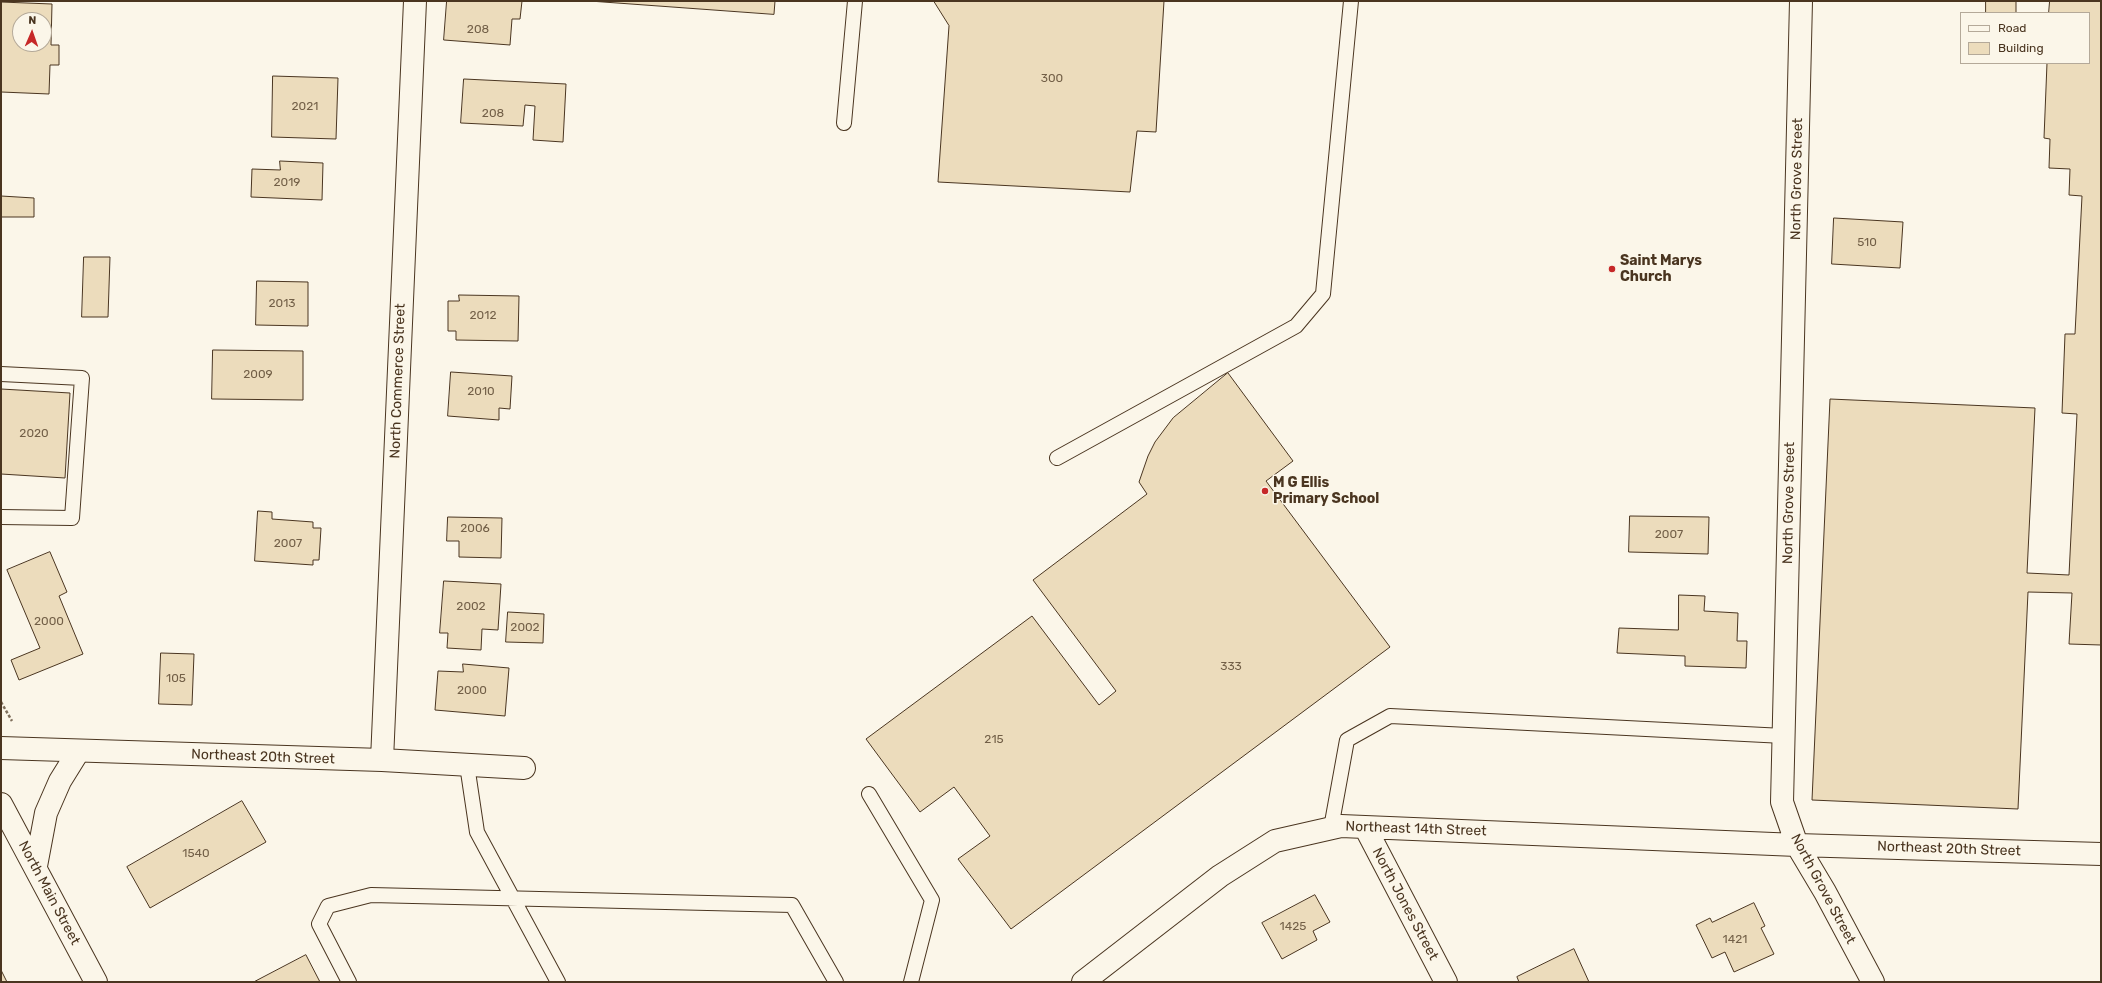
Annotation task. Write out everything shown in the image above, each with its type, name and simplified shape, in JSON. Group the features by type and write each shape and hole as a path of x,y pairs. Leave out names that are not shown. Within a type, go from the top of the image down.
{"street":[{"name":"North Commerce Street","path":"382,760 415,1"},
{"name":"North Grove Street","path":"1802,1 1782,802 1797,845 1825,892 1873,982"},
{"name":"Northeast 20th Street","path":"1,748 78,752 382,760 524,768"},
{"path":"36,866 46,813 60,781 78,752"},
{"name":"North Main Street","path":"1,804 36,866 96,982"},
{"name":"Northeast 14th Street","path":"1083,982 1220,876 1275,841 1331,828 1365,827 1797,845"},
{"name":"North Jones Street","path":"1365,827 1446,982"},
{"name":"Northeast 20th Street","path":"1797,845 2101,854"}],"lane":[{"path":"844,123 856,1"},
{"path":"1057,458 1296,326 1323,294 1351,1"},
{"path":"1,374 82,378 72,518 1,517"},
{"path":"1331,828 1347,740 1390,716 1784,736"},
{"path":"467,765 477,832 558,982"},
{"path":"869,794 932,900 911,982"},
{"path":"349,982 319,924 328,906 371,895 512,897 792,905 836,982"}],"path":[{"path":"1,702 12,721"}],"building":[{"path":"447,1 522,1 520,19 512,19 510,45 444,40"},
{"path":"590,1 775,1 774,14"},
{"path":"934,1 1164,1 1156,132 1137,131 1130,192 938,182 949,26"},
{"path":"1986,1 2016,1 2016,12 1986,12"},
{"path":"2050,1 2101,1 2101,645 2069,644 2072,593 2028,592 2018,809 1812,800 1830,399 2035,408 2027,573 2069,575 2077,414 2062,413 2065,334 2075,334 2082,196 2069,195 2070,169 2049,168 2050,139 2044,138 2047,64 2090,64 2090,12 2049,12"},
{"path":"1,2 52,4 52,12 12,12 12,52 52,52 52,45 59,45 59,65 50,65 49,94 1,92"},
{"path":"273,76 338,78 336,139 272,137"},
{"path":"464,79 566,84 563,142 533,140 535,106 525,105 523,126 461,123"},
{"path":"280,161 323,163 322,200 251,197 252,169 280,170"},
{"path":"1,196 34,198 34,217 1,217"},
{"path":"1834,218 1903,222 1900,268 1832,264"},
{"path":"84,257 110,257 108,317 82,317"},
{"path":"257,281 308,282 308,326 256,325"},
{"path":"459,295 519,296 518,341 456,340 456,331 448,331 448,301 459,301"},
{"path":"213,350 303,351 303,400 212,399"},
{"path":"451,372 512,376 510,409 499,408 499,420 448,416"},
{"path":"1228,373 1293,461 1266,481 1390,647 1011,929 958,859 990,836 954,787 920,812 866,739 1032,616 1099,705 1116,691 1033,580 1147,494 1139,482 1148,456 1155,442 1173,418"},
{"path":"1,389 70,393 65,478 1,474"},
{"path":"258,511 272,512 272,519 313,522 313,528 321,528 319,560 313,560 313,565 255,561"},
{"path":"1630,516 1709,517 1708,554 1629,552"},
{"path":"448,517 502,518 501,558 459,557 459,541 447,541"},
{"path":"50,552 67,592 59,596 83,654 19,680 11,660 40,648 7,570"},
{"path":"444,581 501,584 498,630 482,629 481,650 447,648 448,633 440,633"},
{"path":"1679,595 1705,596 1704,611 1738,613 1737,641 1747,641 1746,668 1685,666 1685,656 1617,653 1619,628 1678,630"},
{"path":"508,612 544,614 543,643 506,642"},
{"path":"161,653 194,654 192,705 159,704"},
{"path":"463,664 509,668 505,716 435,710 438,671 463,672"},
{"path":"242,801 266,842 150,908 127,867"},
{"path":"1315,895 1330,922 1313,931 1317,940 1282,959 1262,923"},
{"path":"1754,903 1765,926 1761,928 1774,954 1734,972 1725,952 1712,958 1696,925 1710,918 1712,922"},
{"path":"1574,949 1589,982 1519,982 1517,977"},
{"path":"306,955 320,982 254,982"},
{"path":"1,970 7,982 1,982"}],"place":[{"name":"Saint Marys Church","path":"1612,269"},
{"name":"M G Ellis Primary School","path":"1265,491"}]}
